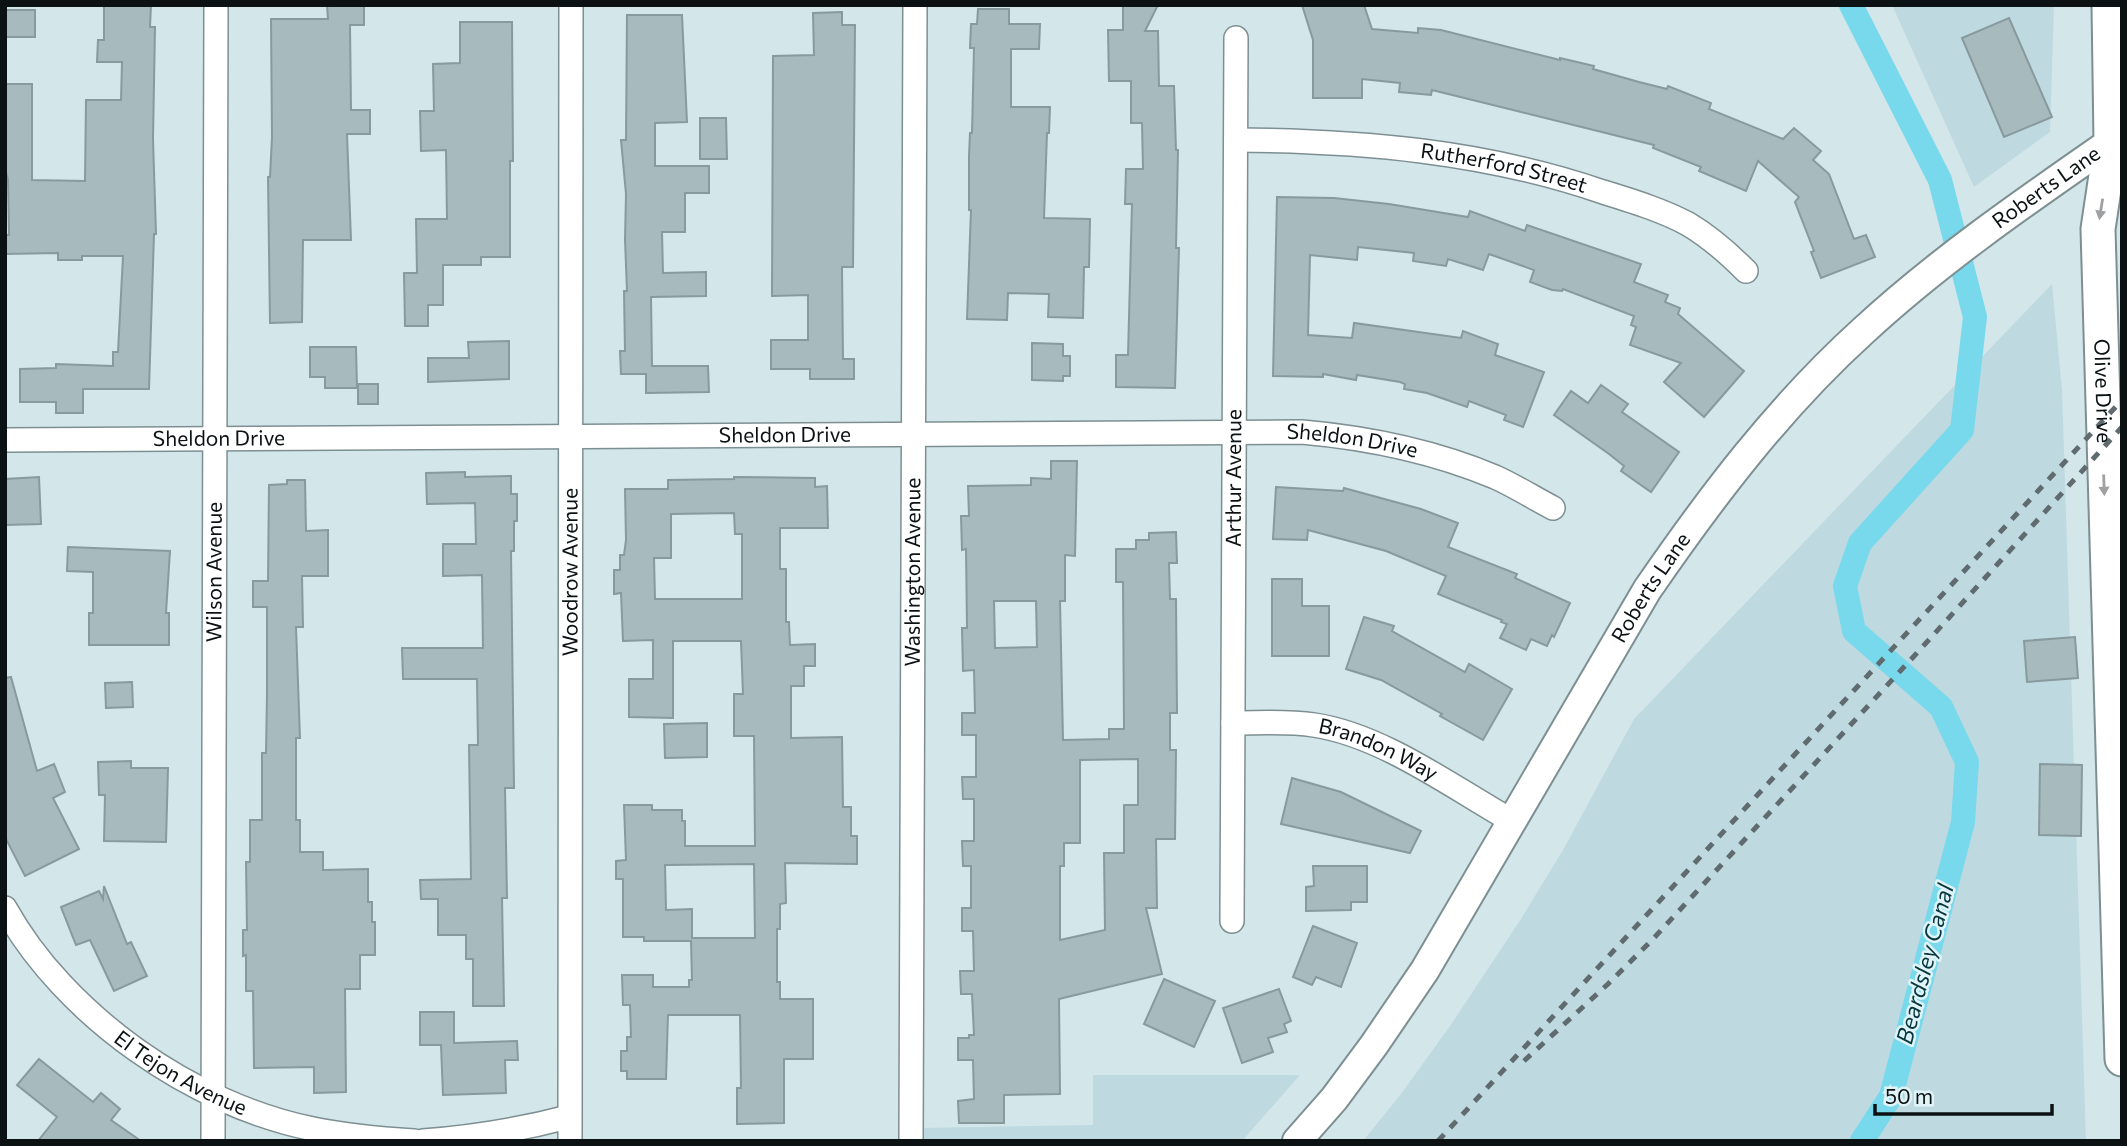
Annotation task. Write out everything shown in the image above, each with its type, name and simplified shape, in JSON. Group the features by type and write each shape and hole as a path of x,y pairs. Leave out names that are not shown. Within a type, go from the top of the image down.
{"main road":[{"name":"Olive Drive","path":"2109,5 2118,144 2098,229 2122,1059"}],"street":[{"name":"Wilson Avenue","path":"213,1141 216,5"},
{"name":"Woodrow Avenue","path":"570,1141 571,5"},
{"name":"Washington Avenue","path":"911,1141 915,5"},
{"name":"Arthur Avenue","path":"1232,920 1236,38"},
{"name":"Rutherford Street","path":"1236,140 1371,144 1441,152 1512,166 1581,184 1688,224 1719,245 1746,271"},
{"name":"Roberts Lane","path":"1297,1141 1334,1099 1425,970 1647,590 1739,462 1799,394 1863,331 1931,272 1984,230 2118,144"},
{"name":"Sheldon Drive","path":"5,440 1302,432 1398,445 1449,459 1498,479 1553,508"},
{"name":"Brandon Way","path":"1233,723 1313,725 1349,733 1378,744 1512,821"},
{"name":"El Tejon Avenue","path":"5,908 37,955 76,999 114,1033 154,1063 213,1096 263,1115 311,1129 369,1139 414,1141"},
{"path":"423,1141 478,1137 520,1130 568,1117"}],"shaded area":[{"path":"1892,5 2054,5 2050,132 1974,187"},
{"path":"2052,284 2062,390 2086,1141 1363,1141 1450,1026 1519,922 1563,850 1634,719"},
{"path":"1093,1075 1300,1075 1242,1141 922,1141 922,1128 1093,1125"}],"building":[{"path":"104,5 151,5 150,27 155,27 153,139 156,234 149,389 83,389 83,413 56,413 56,402 20,402 20,369 56,368 56,364 113,366 113,352 118,352 123,256 82,256 82,260 58,260 58,253 5,254 5,235 9,235 8,180 5,169 5,84 32,84 32,180 85,181 86,100 121,100 122,62 97,62 98,40 104,40"},
{"path":"327,5 364,5 364,25 350,25 351,110 370,110 370,134 347,134 351,240 303,240 302,322 270,323 268,177 272,137 271,19 328,19"},
{"path":"1123,5 1158,5 1145,31 1158,31 1159,86 1174,86 1178,150 1176,248 1179,248 1175,388 1116,387 1116,355 1128,355 1132,204 1125,204 1126,169 1143,169 1142,123 1131,123 1131,81 1109,81 1108,30 1123,30"},
{"path":"1302,5 1364,5 1372,29 1418,33 1418,28 1441,30 1594,66 1593,69 1667,89 1668,86 1711,103 1709,109 1783,139 1794,128 1821,151 1813,160 1829,174 1854,239 1866,235 1875,257 1821,278 1811,252 1814,251 1795,202 1799,197 1758,161 1746,191 1699,171 1701,167 1653,148 1654,145 1432,90 1431,95 1399,92 1400,83 1362,79 1362,98 1313,98 1313,40"},
{"path":"978,9 1009,9 1009,24 1040,24 1039,49 1011,49 1011,107 1050,107 1044,218 1090,219 1089,267 1084,267 1083,318 1048,317 1049,294 1008,293 1007,320 967,319 971,210 969,156 974,48 970,48 971,24 977,24"},
{"path":"5,10 35,10 35,37 5,37"},
{"path":"842,12 842,25 855,25 853,267 842,267 843,359 854,359 854,379 810,379 810,369 771,369 771,340 808,340 808,295 772,296 773,56 814,55 813,13"},
{"path":"627,15 682,15 687,122 655,123 655,166 709,166 709,193 685,193 685,232 662,232 663,273 706,272 706,296 651,297 652,366 708,366 709,392 646,393 646,374 621,374 620,351 625,351 624,291 627,291 626,194 621,140 626,140"},
{"path":"2009,18 2052,117 2004,137 1962,38"},
{"path":"460,22 512,22 513,161 510,161 510,257 481,257 481,265 443,265 443,305 428,305 428,326 405,326 404,273 417,273 416,219 447,219 446,150 421,151 420,111 434,111 433,64 460,63"},
{"path":"700,118 726,118 727,159 700,159"},
{"path":"1277,197 1334,198 1468,217 1470,211 1525,231 1527,225 1641,264 1634,282 1668,295 1665,302 1680,308 1678,314 1744,371 1704,417 1664,382 1681,363 1630,345 1636,327 1631,325 1634,316 1563,289 1552,290 1530,282 1534,270 1489,254 1483,270 1448,259 1446,266 1413,261 1414,253 1358,247 1357,260 1310,255 1308,335 1352,338 1354,323 1461,338 1463,331 1498,344 1495,355 1544,372 1523,427 1504,420 1506,415 1469,401 1467,407 1427,393 1404,389 1405,384 1400,382 1357,375 1356,380 1323,374 1323,377 1273,376"},
{"path":"509,341 509,379 428,382 428,358 469,358 468,342"},
{"path":"1032,343 1063,344 1063,356 1070,356 1070,376 1063,376 1063,381 1032,380"},
{"path":"310,347 356,347 357,388 325,388 325,377 310,377"},
{"path":"358,384 378,384 378,404 358,404"},
{"path":"1601,385 1628,404 1622,412 1679,452 1651,492 1621,471 1624,466 1609,454 1554,415 1571,391 1588,403"},
{"path":"1051,461 1077,461 1075,556 1065,555 1065,601 1060,601 1063,740 1109,739 1109,729 1124,729 1123,582 1116,582 1116,549 1136,549 1136,540 1149,540 1149,533 1176,532 1177,563 1169,563 1170,599 1176,599 1177,713 1170,713 1170,750 1176,750 1175,839 1156,839 1157,908 1146,908 1162,974 1059,999 1060,1094 1004,1095 1004,1123 959,1123 958,1101 974,1099 973,1060 958,1060 958,1038 974,1035 972,994 961,994 960,971 974,971 973,931 962,931 962,908 971,908 971,866 963,866 962,841 974,841 974,799 963,799 962,777 976,777 976,735 962,735 962,713 975,713 974,670 963,671 962,628 967,628 966,549 962,550 961,516 969,516 968,486 1031,485 1031,478 1051,479","holes":["994,601 1036,601 1037,647 995,648","1138,759 1138,805 1124,805 1124,853 1104,853 1105,930 1060,940 1060,866 1064,866 1064,843 1080,843 1080,760"]},
{"path":"465,472 465,477 511,476 511,494 517,494 514,551 511,551 514,788 505,788 507,898 502,898 504,1006 473,1006 473,959 466,959 466,935 438,935 438,899 421,899 420,880 471,879 469,745 478,745 477,679 403,679 402,648 483,648 482,575 443,576 443,544 476,544 475,503 427,504 426,473"},
{"path":"39,477 41,524 5,525 5,479"},
{"path":"815,478 815,487 827,486 828,528 780,528 780,569 786,569 786,622 789,622 790,645 815,644 815,666 804,666 804,686 791,686 791,738 842,737 843,807 851,807 851,836 857,836 857,864 785,863 786,903 780,904 780,929 777,929 777,982 780,982 780,999 813,999 813,1059 784,1059 784,1123 737,1124 737,1088 741,1088 740,1015 668,1015 666,1079 627,1079 627,1071 621,1071 621,1051 627,1051 627,1037 631,1037 630,1005 623,1005 622,975 653,975 653,987 689,987 689,980 692,980 691,941 644,941 644,937 623,937 623,879 616,879 616,861 626,860 624,805 652,805 652,810 682,810 685,846 755,846 754,736 734,736 734,694 743,694 741,641 673,641 673,718 629,717 629,679 653,679 653,640 623,641 621,593 614,594 614,570 620,570 620,555 624,555 626,540 625,489 668,489 668,480","holes":["734,513 735,534 742,534 742,599 655,599 654,558 671,558 671,514","754,864 755,938 692,938 692,909 666,910 665,865"]},
{"path":"287,480 305,480 306,531 328,530 328,576 302,576 303,627 296,627 300,738 296,738 296,820 300,820 300,852 323,852 323,870 368,869 368,902 372,902 372,922 375,922 375,955 360,955 360,989 345,989 346,1092 314,1093 314,1067 254,1068 253,991 246,991 243,930 247,930 246,862 250,862 250,820 262,820 262,753 266,753 267,607 253,607 253,581 268,581 269,485 287,484"},
{"path":"1276,487 1343,491 1344,488 1421,509 1458,523 1448,547 1517,574 1515,578 1570,603 1547,646 1531,639 1526,650 1500,638 1507,624 1501,622 1502,620 1438,594 1446,576 1386,551 1308,530 1307,540 1273,539"},
{"path":"68,547 170,551 166,613 169,613 169,645 89,645 89,613 93,613 93,572 67,571"},
{"path":"1272,579 1302,579 1302,606 1329,606 1329,656 1272,656"},
{"path":"1364,617 1394,626 1392,631 1465,672 1469,664 1512,689 1483,740 1381,680 1346,669"},
{"path":"2075,637 2078,678 2027,682 2024,641"},
{"path":"11,677 37,771 54,764 65,792 53,798 79,849 25,876 5,837 5,678"},
{"path":"132,682 133,707 106,708 105,683"},
{"path":"707,723 707,757 665,758 664,724"},
{"path":"131,761 131,768 168,768 166,842 104,841 105,795 99,795 98,762"},
{"path":"2040,764 2082,765 2081,836 2039,835"},
{"path":"1292,778 1341,792 1421,831 1410,853 1281,824"},
{"path":"1313,866 1367,866 1367,902 1351,902 1351,910 1306,911 1306,887 1314,886"},
{"path":"104,886 127,944 131,942 147,976 114,991 90,940 76,945 61,907 99,891 103,899"},
{"path":"1313,926 1357,943 1341,987 1316,977 1312,985 1293,977"},
{"path":"1164,979 1215,1001 1194,1047 1144,1024"},
{"path":"1279,989 1291,1021 1284,1024 1287,1032 1268,1038 1273,1052 1242,1063 1223,1008"},
{"path":"420,1012 454,1012 454,1043 517,1041 518,1060 505,1060 506,1093 443,1095 441,1045 420,1045"},
{"path":"39,1059 93,1102 101,1093 120,1109 111,1120 141,1141 38,1141 57,1117 17,1085"}],"waterway":[{"name":"Beardsley Canal","path":"1851,5 1940,180 1975,317 1962,430 1860,543 1845,586 1854,631 1941,707 1967,762 1963,822 1891,1096 1862,1141"}],"railway":[{"path":"1438,1141 2122,400"},
{"path":"1524,1061 1652,940 2122,427"}]}
